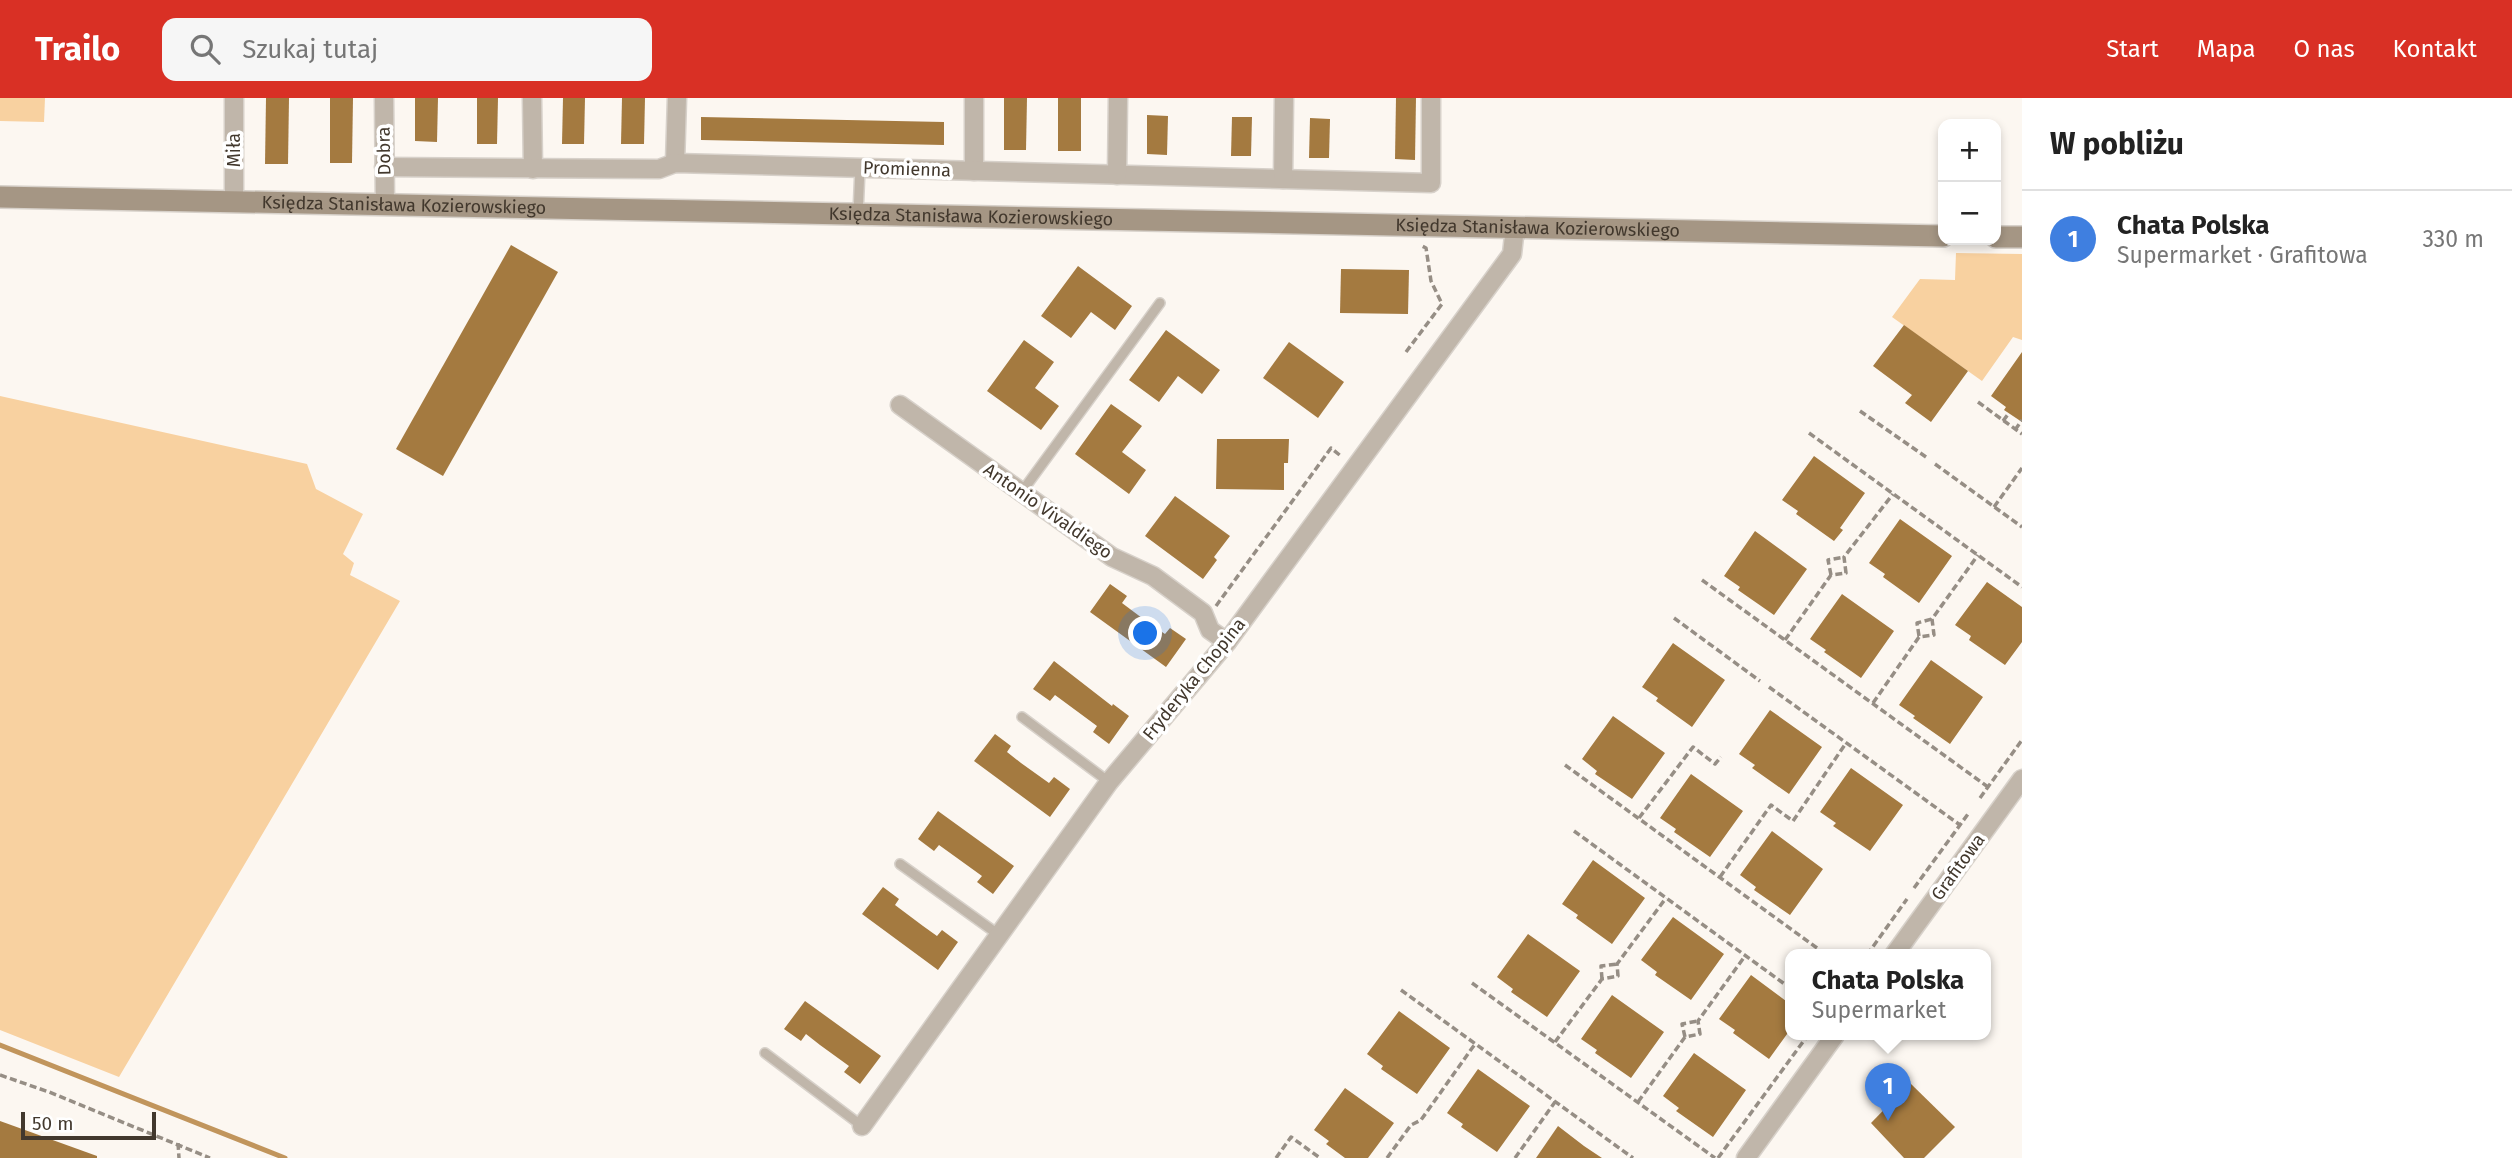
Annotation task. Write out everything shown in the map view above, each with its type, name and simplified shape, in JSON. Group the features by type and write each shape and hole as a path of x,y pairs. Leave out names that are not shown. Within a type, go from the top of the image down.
{"street":[{"name":"Miła","path":"234,98 234,202"},
{"name":"Dobra","path":"384,98 385,204"},
{"path":"532,98 533,169"},
{"path":"675,163 677,98"},
{"path":"974,98 974,171"},
{"path":"1116,175 1118,98"},
{"path":"1283,179 1284,98"},
{"name":"Promienna","path":"384,167 659,169 675,163 1431,183 1431,98"},
{"name":"Księdza Stanisława Kozierowskiego","path":"0,197 1938,236"},
{"name":"Fryderyka Chopina","path":"862,1126 1109,782 1227,642 1511,254 1515,227"},
{"path":"2001,237 2022,237"},
{"name":"Antonio Vivaldiego","path":"900,405 1112,557 1153,576 1203,613 1210,630 1227,642"},
{"name":"Grafitowa","path":"1898,949 2022,779"},
{"path":"1747,1158 1831,1040"}],"lane":[{"path":"858,214 860,168"},
{"path":"1021,493 1160,303"},
{"path":"1022,717 1109,782"},
{"path":"900,864 999,935"},
{"path":"765,1053 862,1126"}],"path":[{"path":"1406,352 1442,304 1430,281 1426,248 1417,243"},
{"path":"1978,402 2022,435"},
{"path":"1860,411 1926,457"},
{"path":"2003,421 2009,413"},
{"path":"2015,430 2022,420"},
{"path":"1809,433 2022,587"},
{"path":"1206,620 1331,448 1355,467"},
{"path":"1935,464 2022,527"},
{"path":"1994,507 2022,468"},
{"path":"1785,640 1830,575 1828,560 1844,557 1893,494"},
{"path":"1873,704 1919,637 1917,623 1932,619 1978,555"},
{"path":"1830,575 1846,573 1844,557"},
{"path":"1702,580 1988,787"},
{"path":"1674,618 1760,681"},
{"path":"1919,637 1934,635 1932,619"},
{"path":"1769,687 1960,825"},
{"path":"1980,798 2022,740"},
{"path":"1720,877 1771,805 1793,821 1846,743"},
{"path":"1639,818 1693,747 1715,764 1721,757"},
{"path":"1565,765 1817,948"},
{"path":"1914,888 1968,814"},
{"path":"1574,831 1785,984"},
{"path":"1602,979 1618,976 1617,964 1666,898"},
{"path":"1871,949 1907,899"},
{"path":"1685,1037 1682,1024 1698,1021 1745,956"},
{"path":"1555,1042 1602,979 1601,966 1617,964"},
{"path":"1472,983 1716,1158 1804,1040"},
{"path":"1401,990 1633,1158"},
{"path":"1638,1102 1685,1037 1700,1034 1698,1021"},
{"path":"1387,1158 1411,1125 1421,1121 1475,1044"},
{"path":"0,1075 49,1091 210,1158"},
{"path":"1515,1158 1555,1102"},
{"path":"1276,1158 1291,1137 1320,1158"},
{"path":"178,1143 179,1158"}],"shaded area":[{"path":"0,98 45,98 44,122 0,121"},
{"path":"1956,253 2022,254 2022,340 2013,337 1982,381 1892,317 1920,279 1955,280"},
{"path":"0,396 307,464 316,489 363,514 343,554 354,563 350,575 400,601 119,1077 0,1030"}],"building":[{"path":"266,98 289,98 288,164 265,164"},
{"path":"330,98 353,98 352,163 330,163"},
{"path":"415,98 438,98 437,142 415,141"},
{"path":"477,98 498,98 497,144 477,144"},
{"path":"563,98 585,98 584,144 562,144"},
{"path":"622,98 645,98 644,144 621,144"},
{"path":"1004,98 1027,98 1026,150 1004,150"},
{"path":"1058,98 1081,98 1081,151 1058,151"},
{"path":"1396,98 1416,98 1415,160 1395,159"},
{"path":"1147,115 1168,116 1167,155 1147,154"},
{"path":"701,117 944,122 944,145 701,140"},
{"path":"1232,117 1252,117 1251,156 1231,156"},
{"path":"1310,118 1330,119 1329,158 1309,158"},
{"path":"511,245 558,272 443,476 396,449"},
{"path":"1078,266 1132,306 1115,330 1091,312 1071,338 1041,316"},
{"path":"1341,269 1409,270 1408,314 1340,313"},
{"path":"1904,325 1968,371 1931,422 1905,403 1912,395 1873,366"},
{"path":"1166,330 1220,370 1202,394 1178,376 1159,402 1129,380"},
{"path":"1024,340 1054,362 1035,388 1059,406 1041,430 987,391"},
{"path":"1289,342 1344,382 1318,418 1263,378"},
{"path":"2022,352 2022,422 2004,410 2006,407 1991,396"},
{"path":"1111,404 1142,426 1122,452 1146,470 1129,494 1075,454"},
{"path":"1217,439 1289,439 1288,463 1284,463 1284,490 1216,489"},
{"path":"1814,456 1865,493 1834,541 1796,514 1798,511 1782,500"},
{"path":"1175,496 1230,536 1214,557 1217,560 1203,579 1145,536"},
{"path":"1900,519 1952,556 1919,603 1883,577 1885,574 1869,563"},
{"path":"1755,531 1807,569 1774,615 1738,590 1740,587 1724,576"},
{"path":"1987,582 2022,607 2022,642 2005,665 1969,640 1971,636 1955,625"},
{"path":"1110,584 1127,596 1122,603 1150,624 1165,634 1170,628 1186,639 1166,667 1090,612"},
{"path":"1842,594 1894,631 1861,678 1810,639"},
{"path":"1673,643 1725,680 1692,727 1656,701 1658,698 1642,687"},
{"path":"1931,660 1983,697 1950,744 1899,705"},
{"path":"1054,661 1129,716 1109,744 1093,732 1097,726 1055,695 1050,701 1033,689"},
{"path":"1770,710 1822,747 1789,794 1752,768 1755,765 1739,754"},
{"path":"1613,716 1665,753 1632,799 1595,774 1597,771 1582,759"},
{"path":"995,734 1011,746 1007,752 1021,763 1049,783 1054,777 1070,789 1050,817 974,761"},
{"path":"1851,768 1903,805 1870,851 1833,826 1836,823 1820,812"},
{"path":"1691,774 1743,811 1710,857 1674,832 1676,829 1660,818"},
{"path":"938,811 1014,866 993,894 977,882 982,876 939,845 934,851 918,839"},
{"path":"1772,831 1823,869 1790,915 1754,890 1756,887 1740,875"},
{"path":"1593,860 1645,898 1612,944 1576,918 1578,915 1562,904"},
{"path":"883,887 899,899 895,905 923,926 937,936 942,930 958,942 938,970 862,914"},
{"path":"1673,917 1724,954 1691,1000 1655,975 1657,972 1641,960"},
{"path":"1528,934 1580,971 1547,1017 1511,992 1513,989 1497,977"},
{"path":"1751,975 1785,1000 1785,1037 1769,1059 1733,1033 1735,1030 1719,1019"},
{"path":"1612,995 1664,1032 1631,1078 1595,1053 1597,1050 1581,1039"},
{"path":"805,1001 881,1056 860,1084 844,1072 849,1066 806,1034 801,1041 784,1029"},
{"path":"1399,1011 1450,1048 1417,1094 1381,1069 1383,1066 1367,1054"},
{"path":"1694,1053 1746,1090 1713,1137 1676,1111 1679,1108 1663,1096"},
{"path":"1478,1069 1530,1106 1497,1152 1461,1127 1463,1124 1447,1113"},
{"path":"1910,1083 1955,1127 1924,1158 1904,1158 1871,1123"},
{"path":"1345,1088 1394,1123 1368,1158 1345,1158 1326,1144 1329,1141 1314,1130"},
{"path":"0,1121 97,1156 97,1158 0,1158"},
{"path":"1558,1126 1584,1146 1602,1158 1536,1158"}],"waterway":[{"path":"0,1045 285,1158"}],"place":[{"name":"Chata Polska","path":"1888,1121"}]}
